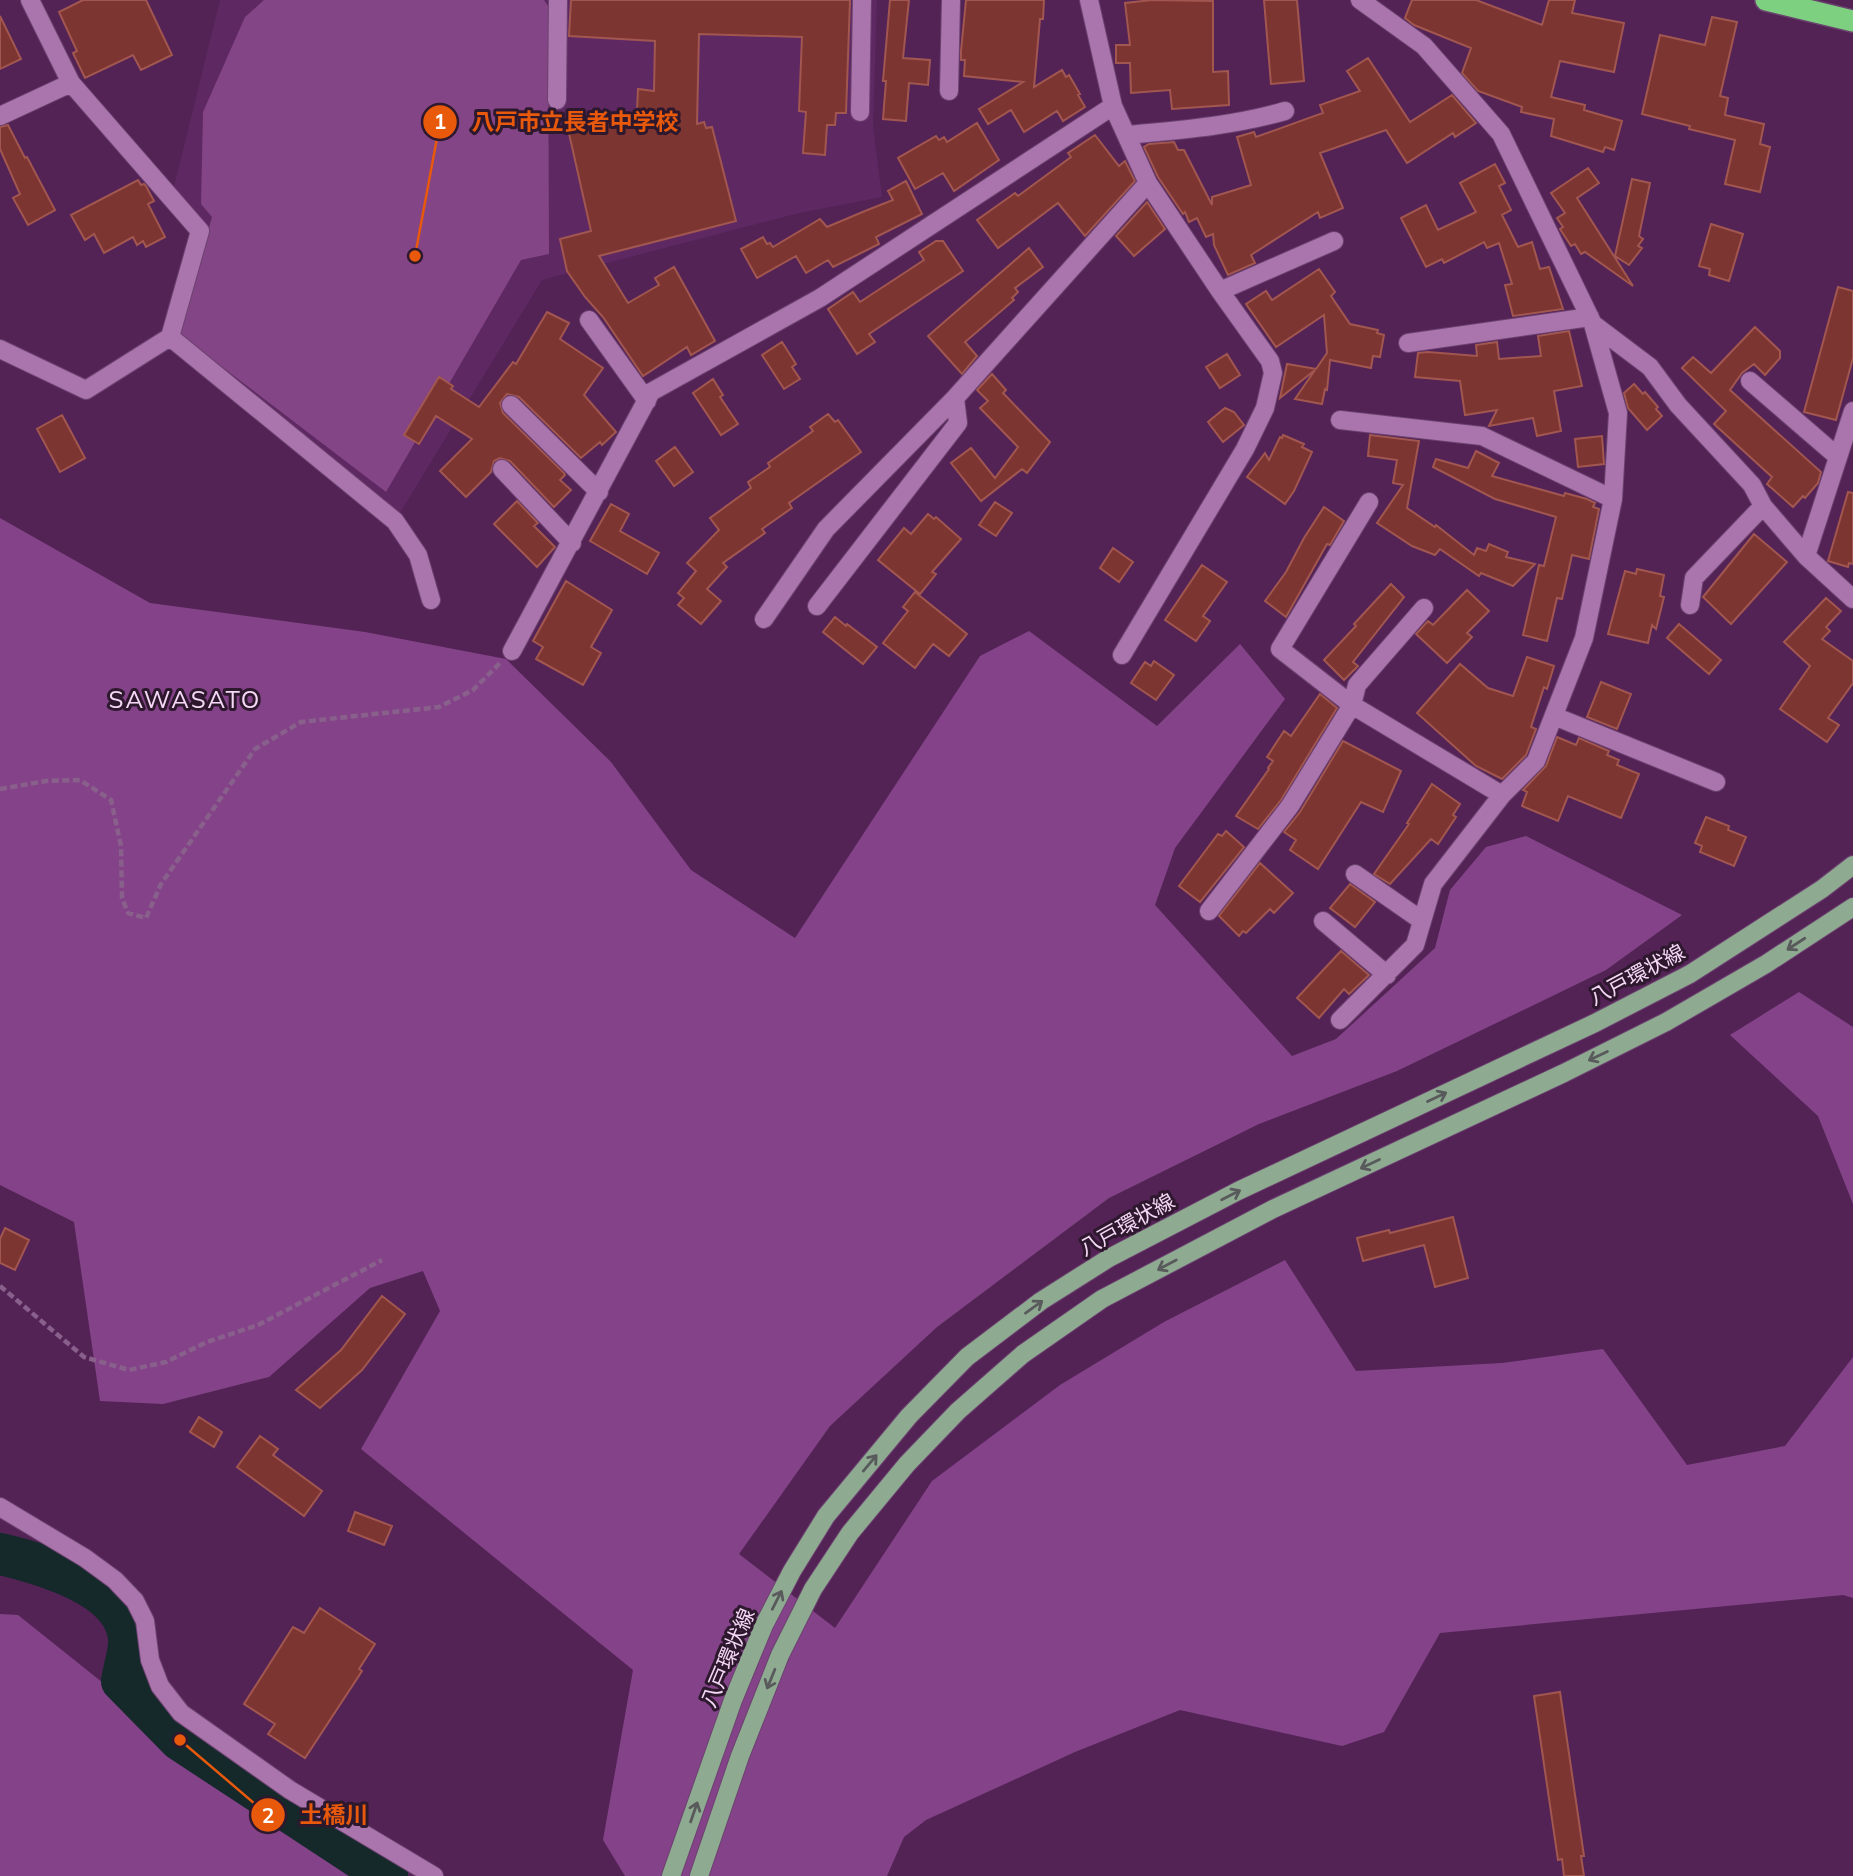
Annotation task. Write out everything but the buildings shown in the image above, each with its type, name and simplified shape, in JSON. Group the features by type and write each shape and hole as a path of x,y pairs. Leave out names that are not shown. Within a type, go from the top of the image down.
{"highway":[{"path":"1766,0 1853,21"}],"main road":[{"name":"八戸環状線","path":"671,1876 733,1700 764,1625 792,1571 826,1516 909,1416 967,1357 1041,1301 1109,1258 1238,1191 1595,1023 1690,974 1822,889 1853,865"},
{"path":"699,1876 740,1756 780,1655 813,1589 850,1533 907,1464 958,1410 1023,1354 1102,1299 1273,1209 1564,1073 1666,1022 1766,964 1853,907"}],"street":[{"path":"0,349 86,390 170,337 200,231 71,83 30,0"},
{"path":"556,100 558,0"},
{"path":"859,112 862,0"},
{"path":"949,91 951,0"},
{"path":"1089,0 1113,106 1149,183 1270,361 1273,373 1265,408 1245,449 1122,655"},
{"path":"1340,1020 1415,945 1433,884 1502,795 1536,761 1584,638 1613,499 1618,413 1592,320 1501,134 1423,46 1360,0"},
{"path":"0,116 71,83"},
{"path":"512,651 572,544 651,392 820,298 1113,106"},
{"path":"1127,135 1211,127 1257,120 1285,111"},
{"path":"764,619 826,529 955,398 1149,183"},
{"path":"1220,291 1334,241"},
{"path":"589,320 647,401"},
{"path":"1408,343 1592,320 1650,367 1678,405 1752,485 1763,506 1806,556 1853,599"},
{"path":"170,337 395,522 418,555 431,600"},
{"path":"1751,381 1838,457"},
{"path":"817,606 958,423 955,398"},
{"path":"511,405 599,492"},
{"path":"1806,556 1853,411"},
{"path":"1340,420 1482,436 1613,499"},
{"path":"502,469 572,544"},
{"path":"1369,502 1280,649 1352,705 1502,795"},
{"path":"1690,605 1694,578 1763,506"},
{"path":"1209,911 1290,806 1352,705 1357,685 1424,608"},
{"path":"1555,716 1716,782"},
{"path":"1355,874 1421,920"},
{"path":"1322,921 1387,975"},
{"path":"0,1507 85,1558 115,1580 135,1601 145,1621 150,1660 160,1686 181,1713 290,1790 435,1876"}],"path":[{"path":"0,789 46,780 80,780 111,800 121,846 122,898 128,913 146,918 161,884 254,749 301,722 439,707 473,690 512,651"},
{"path":"0,1286 83,1357 129,1370 166,1362 207,1342 258,1325 382,1260"}],"shaded area":[{"path":"220,0 877,0 873,127 882,197 799,213 542,280 395,521 170,337 200,232 171,199"},
{"path":"264,0 544,0 548,6 549,254 521,260 386,492 179,334 212,217 201,204 203,112 245,17"},
{"path":"0,518 150,603 365,632 506,659 611,762 691,870 795,938 980,656 1029,631 1157,726 1240,644 1285,699 1175,848 1155,905 1292,1056 1336,1039 1435,948 1450,890 1486,847 1526,836 1682,915 1606,970 1397,1071 1259,1124 1109,1198 937,1327 830,1426 739,1554 835,1628 932,1481 1060,1385 1164,1322 1285,1260 1356,1371 1502,1363 1603,1349 1687,1465 1785,1446 1853,1357 1853,1598 1843,1595 1440,1633 1384,1732 1342,1746 1180,1710 1075,1752 926,1820 904,1837 887,1876 625,1876 603,1840 633,1670 361,1449 440,1311 423,1271 370,1288 269,1377 163,1404 100,1401 74,1222 0,1185"},
{"path":"1799,992 1853,1027 1853,1204 1818,1116 1730,1035"},
{"path":"0,1614 18,1615 157,1726 180,1752 281,1831 394,1876 0,1876"}],"waterway":[{"path":"0,1554 58,1571 97,1591 113,1604 124,1620 129,1638 122,1681 180,1740 387,1876"}],"place":[{"name":"八戸市立長者中学校","path":"415,256"},
{"name":"土橋川","path":"180,1740"}],"district":[{"name":"SAWASATO","path":"185,700"}]}
